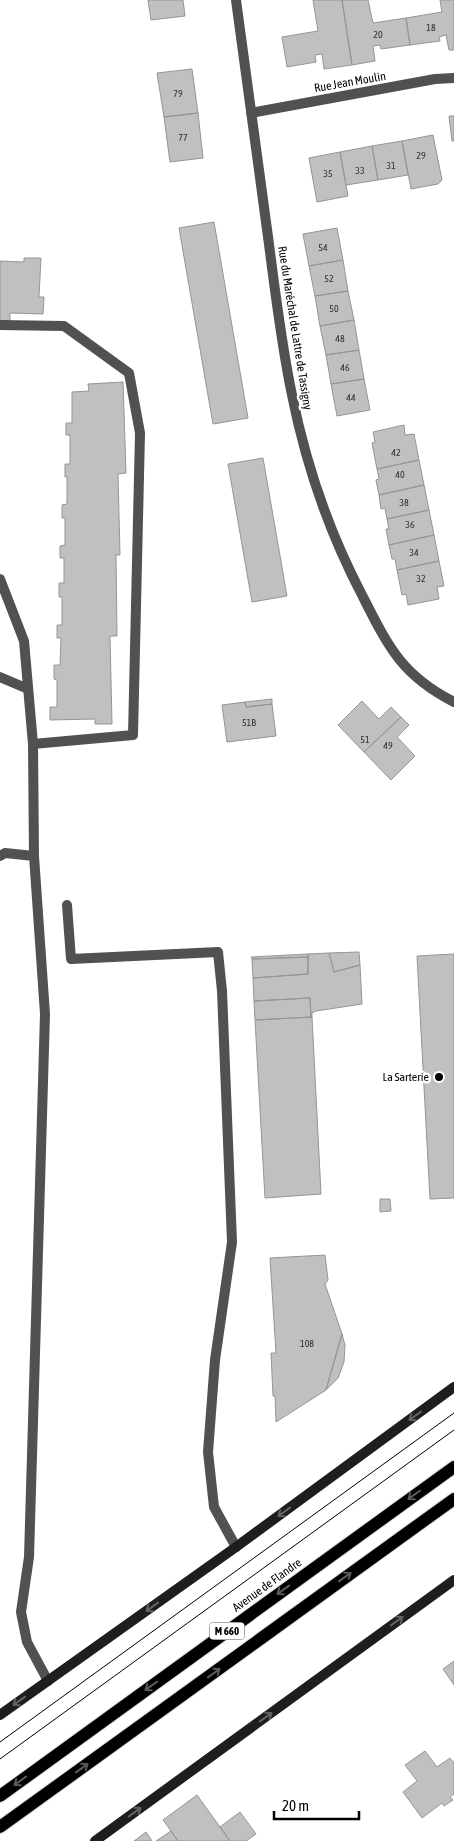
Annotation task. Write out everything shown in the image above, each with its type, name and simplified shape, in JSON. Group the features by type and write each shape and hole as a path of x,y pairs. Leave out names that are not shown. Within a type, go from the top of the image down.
{"main road":[{"name":"Avenue de Flandre","path":"0,1796 454,1467"},
{"name":"M 660","path":"0,1828 454,1499"}],"street":[{"name":"Rue du Maréchal de Lattre de Tassigny","path":"236,0 287,370 299,427 314,482 346,564 385,639 410,672 425,685 454,702"},
{"name":"Rue Jean Moulin","path":"251,113 435,79 454,78"},
{"path":"0,325 64,326 129,373 140,433 133,735 33,744"},
{"path":"0,579 24,641 33,744 34,856 45,1014 29,1557 20,1612 26,1642 48,1681"},
{"path":"0,677 28,689"},
{"path":"0,856 5,853 34,856"},
{"path":"67,905 71,959 218,952 222,991 232,1242 215,1360 208,1452 214,1507 236,1547"},
{"path":"0,1715 236,1547 454,1387"},
{"path":"95,1841 454,1580"}],"building":[{"path":"148,0 183,0 185,16 151,20"},
{"path":"313,0 342,0 352,65 324,69 322,54 315,55 316,62 287,67 282,37 318,31"},
{"path":"342,0 368,0 373,23 406,18 410,45 381,49 380,45 373,46 375,61 352,65"},
{"path":"440,0 454,0 454,50 449,50 446,35 439,37 440,41 410,45 406,18 442,12"},
{"path":"192,69 198,113 164,117 157,73"},
{"path":"198,113 203,158 170,162 164,117"},
{"path":"449,116 454,116 454,141 452,141"},
{"path":"433,135 442,180 438,184 411,189 402,141"},
{"path":"402,141 408,175 378,180 372,146"},
{"path":"372,146 378,180 346,185 340,152"},
{"path":"340,152 348,196 317,202 309,158"},
{"path":"214,222 248,418 213,424 179,228"},
{"path":"337,228 343,260 309,266 303,234"},
{"path":"24,258 41,258 39,297 44,297 43,314 10,313 10,321 0,321 0,261 24,262"},
{"path":"343,260 348,291 315,296 309,266"},
{"path":"348,291 354,320 320,326 315,296"},
{"path":"354,320 359,350 326,355 320,326"},
{"path":"359,350 364,379 331,384 326,355"},
{"path":"364,379 370,410 337,416 331,384"},
{"path":"123,382 126,473 118,474 120,555 116,555 117,636 110,636 112,724 95,724 95,719 50,720 50,707 57,707 57,680 54,679 54,665 60,665 61,638 57,638 57,625 62,625 62,597 59,597 59,583 64,583 64,558 60,558 60,546 65,545 65,518 62,518 62,505 67,504 65,464 70,464 70,435 66,435 66,423 72,423 72,392 89,391 88,384"},
{"path":"404,425 405,435 414,434 419,460 377,469 372,443 375,442 373,432"},
{"path":"263,458 287,596 252,602 228,464"},
{"path":"419,460 424,485 379,495 376,480 379,479 377,469"},
{"path":"424,485 429,510 387,519 385,508 381,509 379,495"},
{"path":"429,510 434,535 389,545 386,529 389,529 387,519"},
{"path":"434,535 439,561 397,570 389,545"},
{"path":"439,561 444,586 437,587 439,599 408,605 406,594 402,595 397,570"},
{"path":"272,699 272,704 246,707 245,702"},
{"path":"362,701 379,719 391,707 401,717 364,752 338,725"},
{"path":"245,702 246,707 272,704 276,736 227,742 222,705"},
{"path":"401,717 409,725 397,737 415,756 391,780 364,752"},
{"path":"359,952 360,965 334,972 329,953"},
{"path":"329,953 334,972 360,965 362,1004 316,1011 312,1013 311,1017 310,998 254,1001 253,978 308,974 308,954"},
{"path":"308,954 308,957 252,959 251,957"},
{"name":"La Sarterie","path":"454,954 454,1198 430,1199 417,956"},
{"path":"308,957 308,974 253,978 252,959"},
{"path":"310,998 311,1017 255,1020 254,1001"},
{"path":"312,1017 321,1194 265,1198 255,1020"},
{"path":"380,1199 390,1199 391,1211 380,1212"},
{"path":"325,1255 328,1280 325,1284 342,1334 326,1390 276,1422 271,1353 276,1353 270,1258"},
{"path":"342,1334 345,1345 344,1362 338,1378 326,1390"},
{"path":"454,1661 454,1685 443,1669"},
{"path":"425,1751 437,1767 450,1758 454,1763 454,1794 450,1797 453,1800 444,1806 442,1803 422,1818 403,1792 417,1781 405,1765"},
{"path":"197,1795 230,1841 178,1841 163,1820"},
{"path":"240,1812 256,1834 246,1841 230,1841 220,1827"},
{"path":"171,1831 178,1841 156,1841"},
{"path":"146,1832 152,1841 134,1841"}],"tram line":[{"path":"0,1742 454,1413"},
{"path":"0,1759 454,1430"}],"place":[{"name":"La Sarterie","path":"439,1077"}]}
